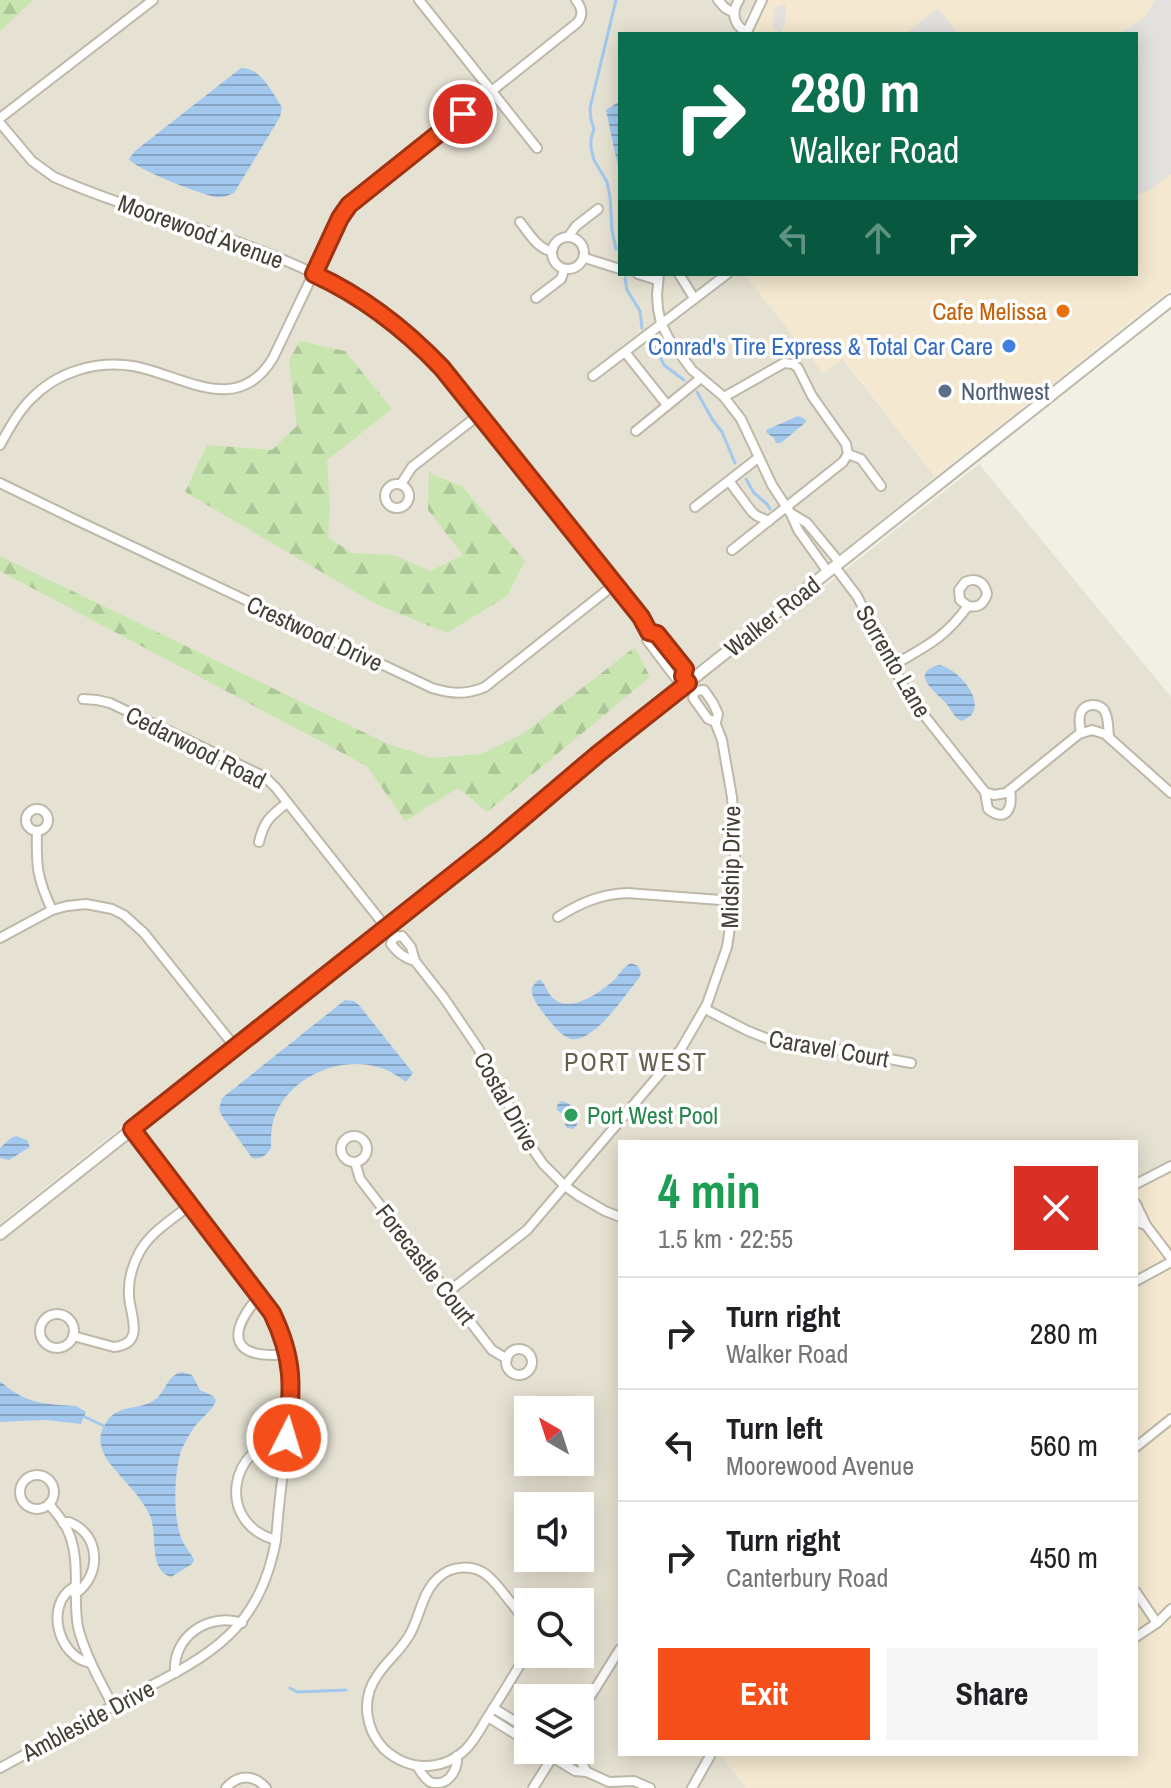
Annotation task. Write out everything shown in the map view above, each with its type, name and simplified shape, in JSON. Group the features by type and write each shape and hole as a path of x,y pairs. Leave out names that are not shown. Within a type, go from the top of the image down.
{"street":[{"path":"0,121 153,0"},
{"path":"419,0 537,148"},
{"path":"0,445 31,399 48,385 76,370 109,364 135,366 214,390 232,389 259,376 273,358 340,218 353,201 573,27 582,15 576,0"},
{"path":"718,0 734,13"},
{"path":"739,0 734,13 736,24 745,32"},
{"path":"746,32 762,0"},
{"name":"Moorewood Avenue","path":"0,121 32,161 54,177 314,274 363,302 401,330 442,368 480,414 641,617 649,632 647,640 675,677 689,683"},
{"path":"585,258 575,267 564,270 554,263 551,251 557,242 568,237 576,226 598,209"},
{"path":"520,222 539,246 551,251"},
{"path":"568,237 582,244 585,258"},
{"path":"585,258 618,268"},
{"path":"536,298 561,279 564,270"},
{"path":"680,276 694,298"},
{"path":"593,376 724,276"},
{"path":"658,277 658,309 669,339 678,353 724,397 741,419 758,458 798,530 834,567"},
{"name":"Walker Road","path":"0,1234 1171,300"},
{"path":"625,352 667,405"},
{"path":"724,397 784,363 793,364 846,444 848,454 788,511 769,521 732,550"},
{"path":"636,431 701,378"},
{"path":"401,484 412,467 480,414"},
{"path":"848,454 861,459 881,486"},
{"path":"695,507 758,458"},
{"path":"729,481 752,512 769,521"},
{"name":"Crestwood Drive","path":"0,483 445,692 466,693 485,687 615,584"},
{"path":"788,511 807,523 834,567"},
{"name":"Sorrento Lane","path":"834,567 854,591 892,666 921,713 985,792 987,808 991,813 999,815 1007,812 1012,801 1010,790 1081,733 1079,719 1087,706 1096,705 1106,713 1109,738 1171,793"},
{"path":"892,666 936,641 954,626 968,606"},
{"name":"Midship Drive","path":"689,683 693,698 708,719 715,722"},
{"name":"Midship Drive","path":"448,1292 520,1236 681,1049 705,1009 725,955 734,901 735,843 732,797 722,740 715,722 718,714 704,690 689,683"},
{"name":"Cedarwood Road","path":"83,699 110,703 253,770 272,784 386,927"},
{"path":"1081,733 1095,730 1109,738"},
{"path":"985,792 996,795 1010,790"},
{"path":"259,842 262,828 269,817 287,803"},
{"path":"37,831 38,878 52,910"},
{"path":"558,917 586,902 614,894 734,901"},
{"path":"0,938 52,910 72,904 99,905 124,915 144,933 235,1047"},
{"name":"Costal Drive","path":"386,927 394,937"},
{"name":"Costal Drive","path":"394,937 402,936 409,943 415,961 478,1048 537,1156 565,1186 588,1202 618,1216"},
{"name":"Costal Drive","path":"394,937 391,944 397,952 415,961"},
{"name":"Caravel Court","path":"705,1009 771,1040 911,1063"},
{"name":"Ambleside Drive","path":"0,1768 214,1650 242,1623 252,1608 267,1577 276,1540 292,1389 288,1354 281,1332 260,1295 132,1129"},
{"name":"Forecastle Court","path":"355,1162 360,1179 492,1350 507,1359"},
{"path":"1138,1183 1171,1166"},
{"path":"73,1336 114,1347 127,1342 135,1329 129,1283 138,1254 157,1232 190,1205"},
{"path":"1138,1207 1146,1225 1171,1260 1138,1280"},
{"path":"1138,1223 1146,1225"},
{"path":"260,1295 240,1324 237,1339 247,1351 255,1354 288,1354"},
{"path":"63,1314 73,1324 73,1336 68,1344 55,1348 43,1341 39,1332 49,1316 63,1314"},
{"path":"1138,1445 1171,1419"},
{"path":"276,1540 265,1537 246,1521 236,1490 241,1468 254,1451 264,1444 287,1438"},
{"path":"39,1474 51,1481 55,1493 49,1504 36,1509 24,1503 20,1490 26,1478 39,1474"},
{"path":"49,1504 73,1542 78,1627 91,1663 113,1706"},
{"path":"63,1523 69,1522 81,1528 93,1547 95,1563 91,1577 81,1590 68,1590 60,1605 59,1631 70,1652 76,1658 91,1663"},
{"path":"514,1607 481,1571 469,1568 444,1572 433,1583 410,1635 373,1683 367,1705 369,1722 376,1739 391,1755 406,1763 417,1766 447,1762 470,1745 517,1668"},
{"path":"1138,1595 1157,1623"},
{"path":"1138,1636 1171,1609"},
{"name":"Ambleside Drive","path":"175,1673 174,1661 189,1635 209,1622 231,1619 242,1623"},
{"path":"594,1691 618,1652"},
{"path":"491,1712 514,1723"},
{"path":"491,1712 514,1731"},
{"path":"417,1766 426,1779 439,1785 454,1776 458,1766 457,1756"},
{"path":"692,1788 710,1756"},
{"path":"533,1788 549,1764"},
{"path":"567,1764 575,1771 587,1772 609,1782 634,1781 650,1788"},
{"path":"582,1764 587,1772"},
{"path":"226,1788 232,1781 248,1777 260,1781 266,1788"}],"shaded area":[{"path":"0,0 756,0 741,32 618,32 618,276 746,276 823,373 842,358 935,477 0,1224"},
{"path":"766,0 1171,0 1171,289 935,477 843,358 823,373 746,276 1138,276 1138,32 750,32"},
{"path":"1155,0 1171,0 1171,174 1152,189 1138,194 1138,32 1124,32 1146,15"},
{"path":"785,4 785,23 781,32 772,28 773,8"},
{"path":"938,8 956,32 908,32"},
{"path":"979,464 1171,697 1171,1160 1138,1179 1138,1140 618,1140 618,1642 592,1684 514,1684 514,1764 542,1764 527,1788 0,1788 0,1242 190,1092 186,1086 757,628 763,635"},
{"path":"1171,1168 1171,1788 746,1788 722,1756 1138,1756 1138,1185"},
{"path":"618,1658 618,1756 722,1756 746,1788 538,1788 553,1764 594,1764 594,1697"}],"green space":[{"path":"0,0 33,0 0,31"},
{"path":"300,341 345,351 392,409 327,460 328,537 352,553 394,555 430,571 463,555 428,510 429,473 462,486 525,561 507,596 447,633 378,605 185,492 207,445 272,450 297,426 289,360"},
{"path":"0,556 388,744 432,758 481,754 524,733 635,647 650,677 487,812 458,788 405,821 367,766 0,571"}],"water":[{"path":"241,68 260,76 282,107 280,117 234,193 218,197 197,191 156,175 129,159 135,151"},
{"path":"618,102 618,167 606,110"},
{"path":"798,416 806,422 781,443 776,443 767,433 766,430"},
{"path":"939,665 956,674 971,691 975,709 961,721 925,677 930,668"},
{"path":"631,963 638,966 641,973 639,978 609,1016 580,1038 571,1039 561,1033 539,1008 533,996 532,987 541,980 558,1002 566,1004 583,1000 607,986"},
{"path":"345,1000 359,1005 413,1073 406,1082 382,1068 364,1064 320,1071 295,1087 285,1098 272,1125 271,1148 260,1158 252,1158 222,1116 219,1109 222,1098"},
{"name":"Port West Pool","path":"562,1101 570,1104 576,1113 577,1125 573,1129 567,1128 565,1116 557,1110 557,1105"},
{"path":"16,1136 27,1140 30,1147 9,1160 0,1158 0,1148"},
{"path":"182,1372 192,1375 200,1390 216,1400 193,1429 181,1451 176,1485 177,1524 194,1560 171,1577 164,1573 156,1560 150,1516 105,1456 100,1438 104,1426 115,1413 157,1398 171,1379"},
{"path":"0,1381 27,1398 76,1406 86,1412 81,1424 45,1420 0,1422"}],"waterway":[{"path":"616,0 590,108 594,129 591,148 607,182 616,249"},
{"path":"625,278 627,290 640,311 642,328"},
{"path":"655,347 664,365 684,380"},
{"path":"697,392 722,432 735,463"},
{"path":"746,479 754,493 770,509"},
{"path":"85,1417 104,1426"},
{"path":"290,1688 297,1692 346,1690"}],"place":[{"name":"Cafe Melissa","path":"1063,311"},
{"name":"Conrad's Tire Express & Total Car Care","path":"1009,346"},
{"name":"Northwest","path":"945,391"},
{"name":"Port West Pool","path":"571,1115"}],"district":[{"name":"PORT WEST","path":"636,1061"}],"route":[{"path":"287,1438 291,1371 281,1332 272,1313 132,1129 532,812 598,754 688,683 683,676 685,669 657,634 649,632 641,617 442,368 383,315 314,274 349,205 463,114"}]}
